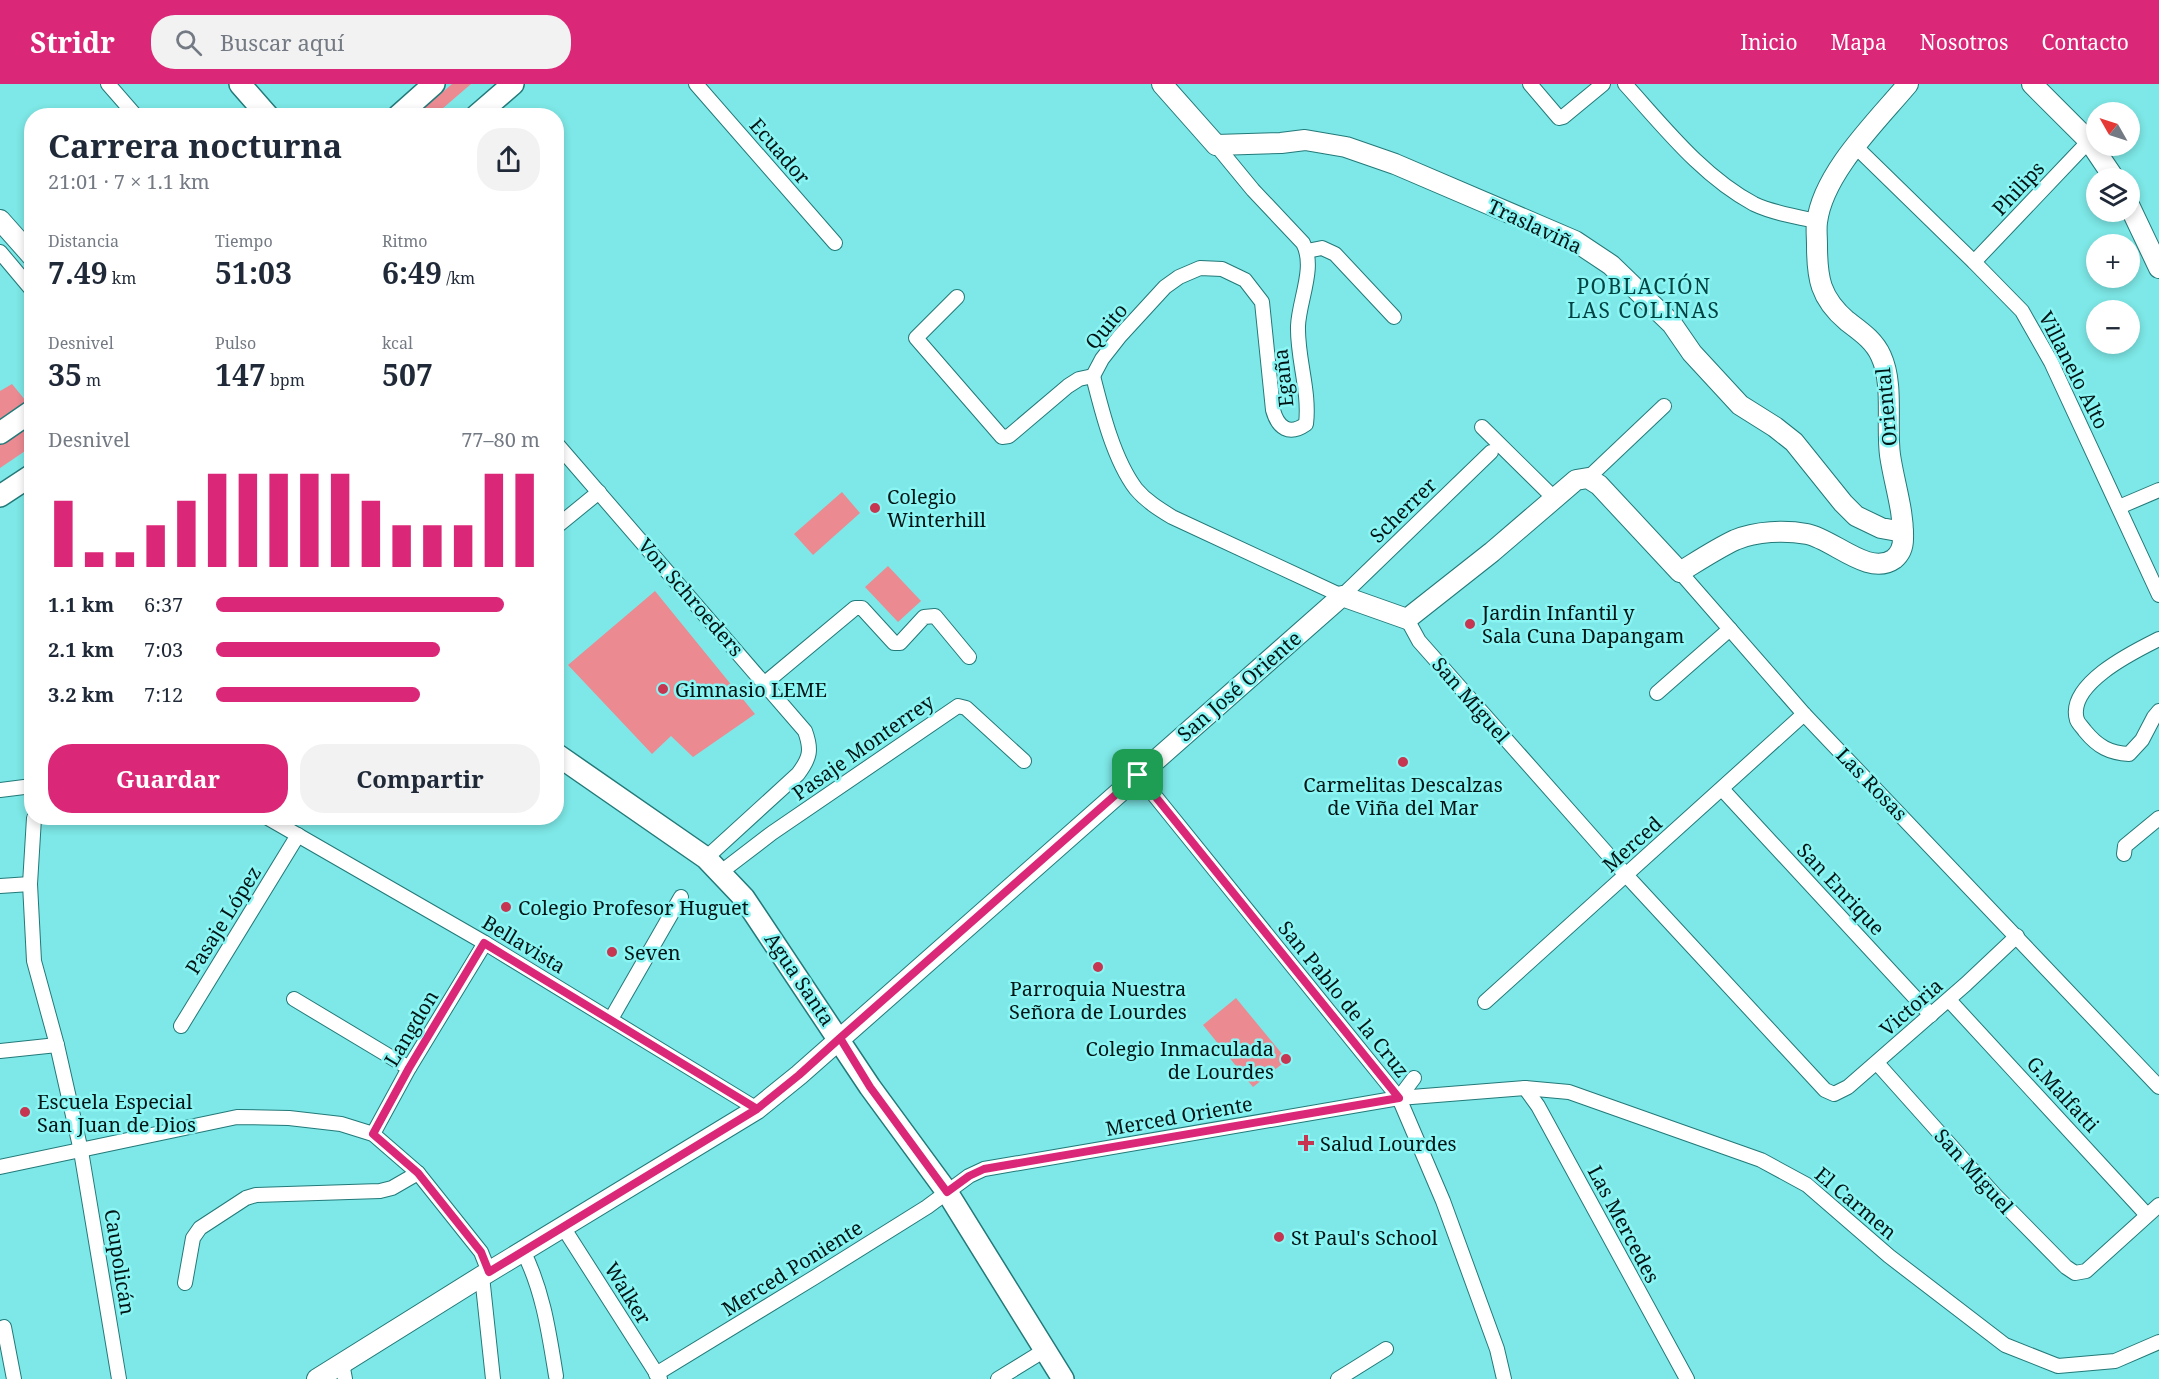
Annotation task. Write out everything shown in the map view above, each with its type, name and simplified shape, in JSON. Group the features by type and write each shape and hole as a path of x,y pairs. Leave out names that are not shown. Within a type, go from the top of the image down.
{"main road":[{"path":"240,84 261,108"},
{"path":"407,108 434,84"},
{"path":"486,108 513,84"},
{"path":"0,433 24,416"},
{"path":"0,496 24,480"},
{"name":"Agua Santa","path":"564,760 713,865 759,917 870,1087 947,1192 1064,1379"}],"street":[{"path":"108,84 128,108"},
{"name":"Ecuador","path":"696,84 834,243"},
{"path":"1162,84 1307,250 1322,248 1335,254 1394,317"},
{"path":"1530,84 1559,118 1603,84"},
{"path":"1625,84 1691,156 1724,185 1756,205 1817,221"},
{"name":"Oriental","path":"1903,532 1900,501 1890,456 1887,375 1881,356 1872,341 1827,301 1820,286 1817,266 1817,221 1823,201 1837,171 1855,146 1908,84"},
{"path":"2032,84 2086,138"},
{"name":"Traslaviña","path":"1216,146 1305,140 1346,147 1395,164 1575,241 1611,265 1672,324 1692,353 1740,405 1794,442 1856,516 1881,528 1903,532"},
{"name":"Philips","path":"1974,262 2086,144"},
{"name":"Villanelo Alto","path":"1855,146 2022,311 2051,362 2159,595"},
{"path":"0,220 24,247"},
{"path":"2137,222 2159,268"},
{"name":"Egaña","path":"1179,277 1200,268 1222,269 1245,280 1262,302 1276,422 1282,428 1303,427 1307,419 1299,355 1298,324 1308,267 1307,250"},
{"path":"0,252 24,280"},
{"name":"Quito","path":"957,297 916,338 1005,438 1068,386 1079,379 1093,376 1102,359 1120,336 1165,287 1179,277"},
{"path":"1093,376 1104,416 1124,467 1136,488 1152,504 1218,538 1342,596 1407,620 1492,552 1576,480 1588,478 1664,406"},
{"path":"1482,427 1555,499"},
{"name":"Von Schroeders","path":"564,452 765,683 805,731 810,744 808,761 798,774 713,865"},
{"name":"Scherrer","path":"1342,596 1491,452"},
{"name":"Las Rosas","path":"1588,478 1599,485 1680,572 1804,714 2159,1087"},
{"path":"2119,507 2159,490"},
{"path":"564,520 599,492"},
{"path":"1680,572 1736,540 1760,534 1786,532 1809,534 1861,560 1882,564 1898,556 1903,542 1903,532"},
{"name":"San José Oriente","path":"317,1379 343,1371 485,1274 757,1109 799,1075 1342,596"},
{"path":"765,683 855,608 862,608 894,644 900,643 924,617 935,616 969,657"},
{"name":"San Miguel","path":"1407,620 1419,640 1626,875 1825,1090"},
{"path":"1657,693 1730,629"},
{"path":"2159,639 2119,659 2086,689 2077,704 2077,720 2088,735 2102,747 2114,753 2129,754 2142,740 2159,711"},
{"name":"Pasaje Monterrey","path":"713,865 772,833 958,706 966,708 1024,761"},
{"name":"Merced","path":"1485,1002 1804,714"},
{"name":"San Pablo de la Cruz","path":"1138,775 1399,1098 1443,1200 1497,1349 1504,1379"},
{"path":"0,790 24,787"},
{"name":"San Enrique","path":"1722,789 1931,1015"},
{"path":"2124,854 2125,846 2159,818"},
{"name":"Caupolicán","path":"34,825 30,884 34,961 57,1045 81,1151 119,1379"},
{"name":"Bellavista","path":"280,825 611,1018 757,1109"},
{"name":"Pasaje López","path":"181,1026 298,836"},
{"path":"0,886 30,884"},
{"path":"611,1018 681,897"},
{"name":"Victoria","path":"1825,1090 1834,1094 1848,1087 2017,936"},
{"name":"Langdon","path":"373,1134 409,1068 484,943"},
{"path":"294,999 409,1068"},
{"name":"G.Malfatti","path":"1948,1000 2148,1215"},
{"path":"0,1051 57,1045"},
{"name":"San Miguel","path":"1877,1063 1994,1194 2066,1267 2075,1273 2086,1270 2148,1215"},
{"path":"1399,1098 1414,1078"},
{"name":"El Carmen","path":"1399,1098 1525,1088 1569,1092 1761,1160 1806,1185 1875,1245 2005,1345 2058,1366 2115,1361 2159,1342"},
{"name":"Las Mercedes","path":"1525,1088 1538,1106 1687,1379"},
{"name":"Merced Oriente","path":"947,1192 969,1176 984,1169 1399,1098"},
{"path":"0,1167 237,1117 290,1118 330,1122 373,1134 418,1173 481,1252 485,1274 493,1379"},
{"path":"186,1283 193,1238 200,1228 246,1198 256,1195 380,1191 392,1188 418,1173"},
{"name":"Merced Poniente","path":"658,1376 947,1192"},
{"path":"2148,1215 2159,1205"},
{"name":"Walker","path":"563,1227 658,1376"},
{"path":"523,1251 531,1267 546,1314 556,1376"},
{"path":"4,1327 14,1379"},
{"path":"1338,1379 1386,1349"},
{"path":"998,1379 1045,1350"}],"shaded area":[{"path":"452,84 471,84 443,108 424,108"},
{"path":"12,384 24,399 24,402 0,419 0,391"},
{"path":"24,428 24,452 0,468 0,444"},
{"path":"842,492 860,513 813,555 794,534"},
{"path":"888,566 921,601 898,622 865,587"},
{"name":"Gimnasio LEME","path":"655,591 755,714 693,757 671,736 652,754 568,665"},
{"path":"1236,998 1287,1060 1253,1087 1203,1025"}],"place":[{"name":"Colegio Winterhill","path":"875,508"},
{"name":"Jardin Infantil y Sala Cuna Dapangam","path":"1470,624"},
{"name":"Gimnasio LEME","path":"663,689"},
{"name":"Carmelitas Descalzas de Viña del Mar","path":"1403,762"},
{"name":"Colegio Profesor Huguet","path":"506,907"},
{"name":"Seven","path":"612,952"},
{"name":"Parroquia Nuestra Señora de Lourdes","path":"1098,967"},
{"name":"Colegio Inmaculada de Lourdes","path":"1286,1059"},
{"name":"Escuela Especial San Juan de Dios","path":"25,1112"},
{"name":"Salud Lourdes","path":"1306,1143"},
{"name":"St Paul's School","path":"1279,1237"}],"district":[{"name":"POBLACIÓN LAS COLINAS","path":"1644,298"}],"route":[{"path":"1138,775 840,1038 799,1075 757,1109 489,1272 481,1252 418,1173 399,1154 373,1134 409,1068 484,943 611,1018 757,1109 840,1038 870,1087 947,1192 969,1176 984,1169 1399,1098 1138,775"}]}
